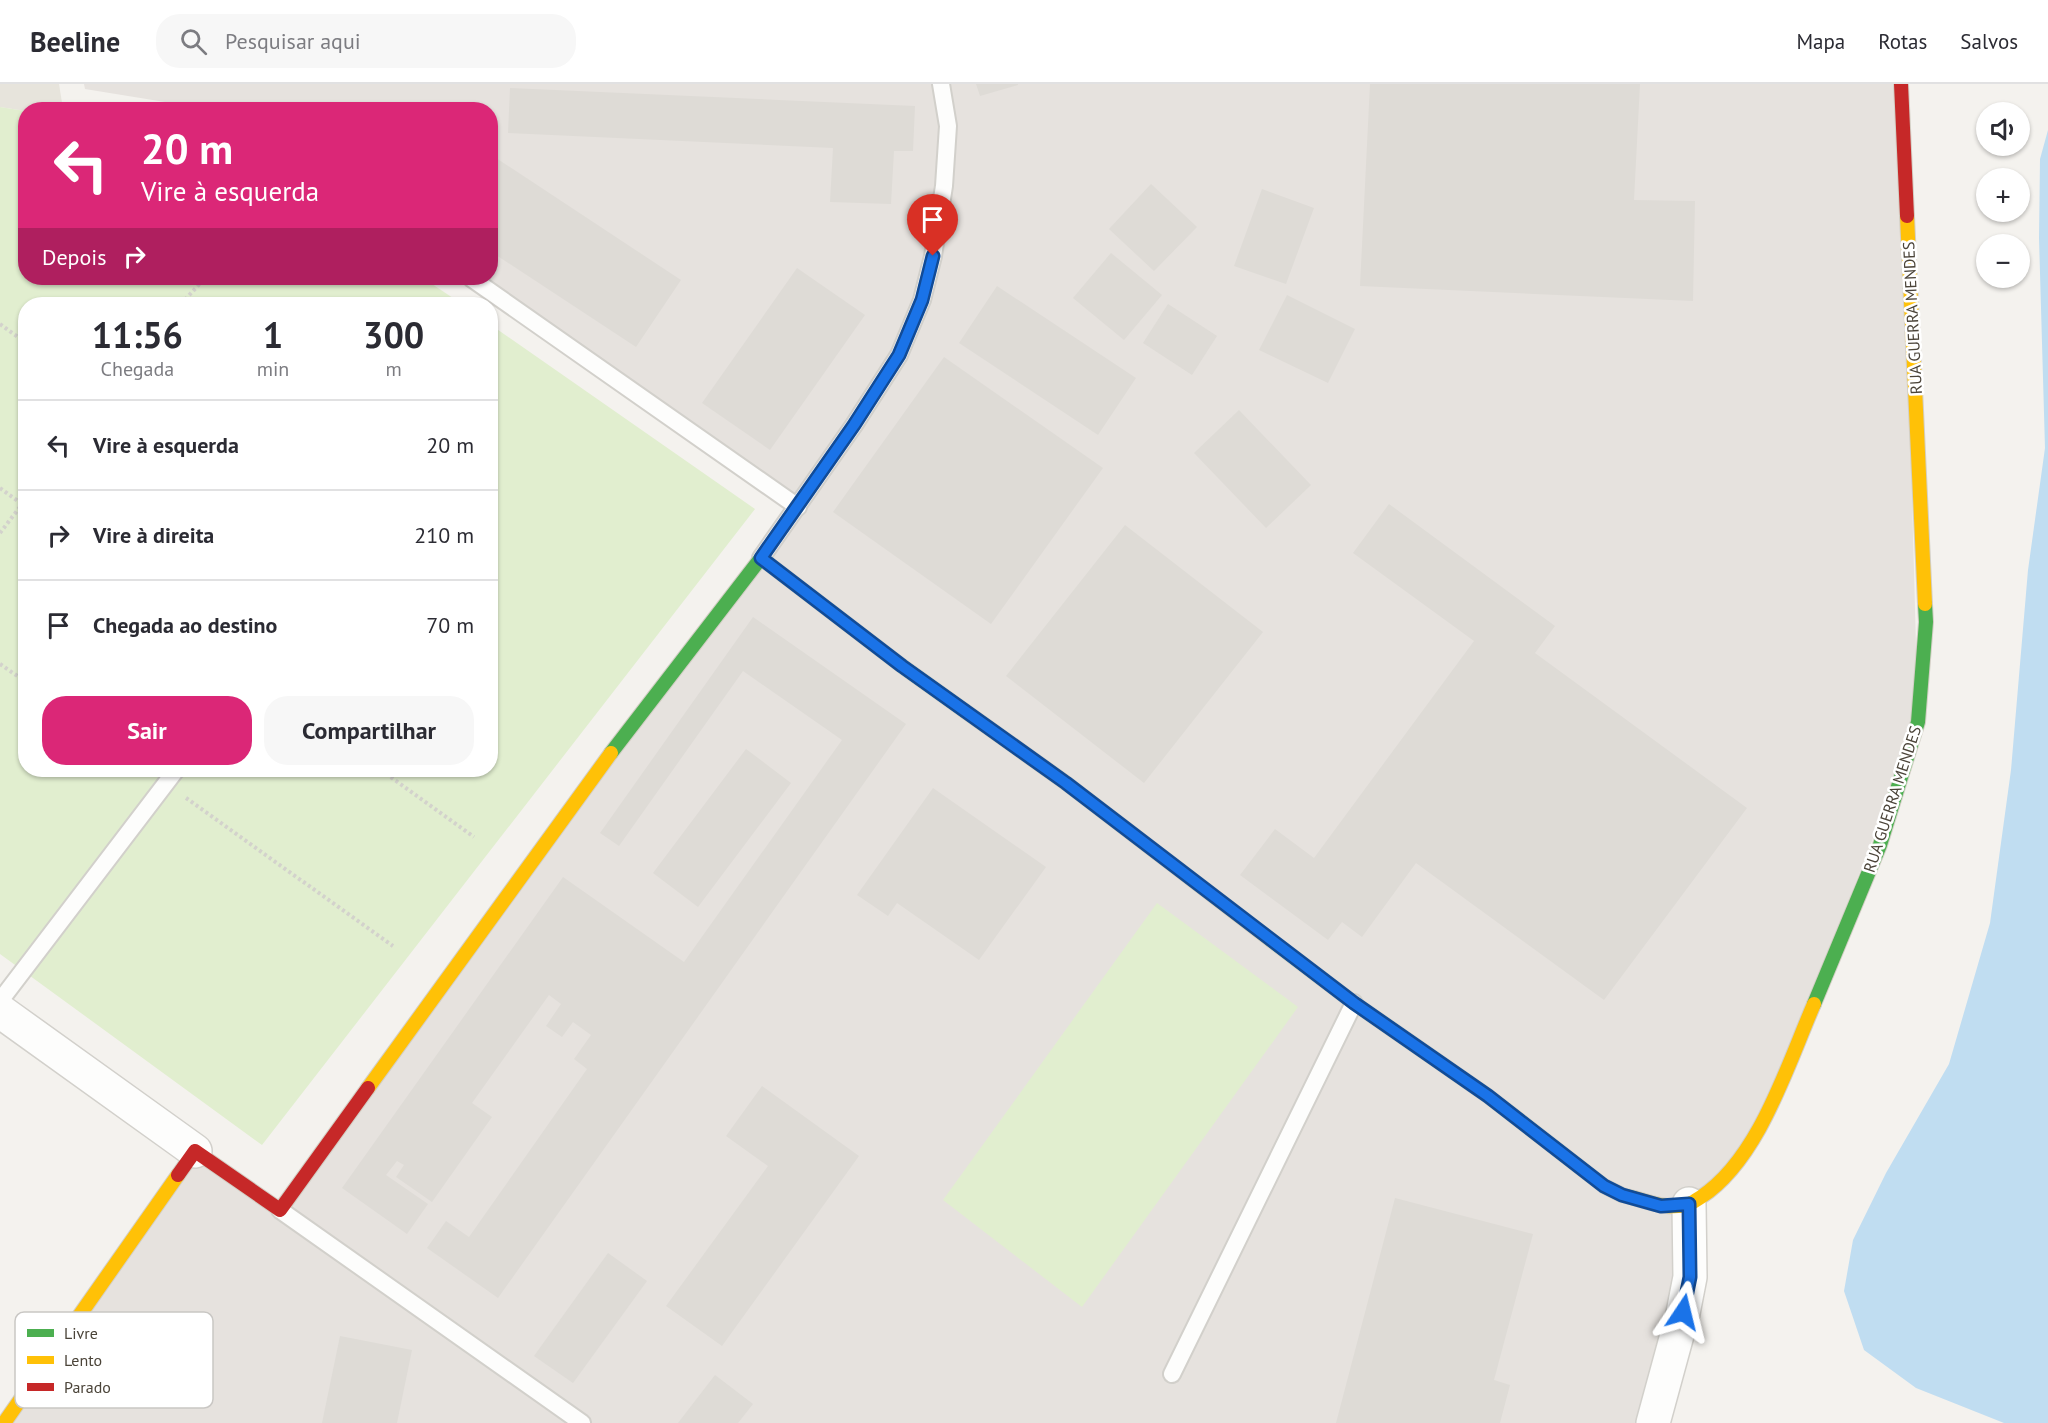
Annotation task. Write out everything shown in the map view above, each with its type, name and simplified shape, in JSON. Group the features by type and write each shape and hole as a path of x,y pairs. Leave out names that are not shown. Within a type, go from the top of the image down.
{"street":[{"name":"RUA GUERRA MENDES","path":"1689,1204 1714,1188 1735,1166 1761,1127 1850,921 1880,845 1918,722 1926,622 1901,84"},
{"path":"0,1011 280,1210 582,791 761,558 902,666 1066,783 1354,1003 1488,1096 1604,1186 1622,1195 1661,1206 1689,1204 1690,1277 1681,1323 1653,1423"},
{"path":"82,1312 195,1151"},
{"path":"4,1423 15,1407"}],"lane":[{"path":"761,558 854,425 899,355 922,300 933,256 944,186 948,126 940,84"},
{"path":"481,285 798,507"},
{"path":"0,1001 169,777"},
{"path":"1173,1374 1354,1003"},
{"path":"280,1210 582,1423"}],"path":[{"path":"187,297 199,285"},
{"path":"0,324 18,336"},
{"path":"0,488 18,502"},
{"path":"0,533 18,513"},
{"path":"0,664 18,676"},
{"path":"171,777 393,946"},
{"path":"391,777 474,837"}],"shaded area":[{"path":"0,84 59,84 62,102 18,102 18,110 0,107"},
{"path":"84,84 1901,84 1918,722 1761,1127 1689,1204 1653,1423 4,1423 15,1407 213,1408 213,1312 82,1312 195,1151 280,1210 798,507 481,285 498,285 498,102 165,102 85,89"}],"green space":[{"path":"0,107 18,110 18,285 434,285 452,297 18,297 18,777 498,777 498,330 755,509 262,1145 0,954"},
{"path":"1157,903 1298,1007 1082,1307 943,1200"}],"water":[{"path":"2048,130 2048,1423 2004,1423 1916,1388 1864,1350 1844,1291 1853,1240 1886,1173 1949,1064 1990,923 2011,770 2028,570 2045,448 2039,238 2040,159"}],"building":[{"path":"976,84 1018,84 1018,85 980,96"},
{"path":"1370,84 1640,84 1634,200 1695,201 1693,301 1360,286"},
{"path":"510,88 915,106 913,151 894,151 891,204 830,202 833,148 508,133"},
{"path":"498,159 681,280 636,347 498,256"},
{"path":"1151,184 1197,227 1154,271 1109,229"},
{"path":"1262,189 1314,208 1286,284 1234,266"},
{"path":"1111,253 1162,295 1124,340 1073,298"},
{"path":"797,268 865,315 770,450 702,403"},
{"path":"997,286 1136,378 1098,435 959,343"},
{"path":"1287,295 1355,329 1328,383 1259,350"},
{"path":"1168,304 1217,336 1192,375 1143,343"},
{"path":"944,357 1103,468 991,624 833,512"},
{"path":"1239,410 1311,485 1266,528 1194,453"},
{"path":"1389,504 1555,626 1535,653 1747,808 1604,1000 1416,863 1362,937 1342,922 1328,940 1240,875 1275,829 1314,858 1474,641 1353,553"},
{"path":"1125,525 1263,632 1144,783 1006,676"},
{"path":"753,617 906,724 498,1298 427,1248 446,1221 469,1237 587,1069 574,1059 591,1035 573,1022 562,1037 546,1026 561,1004 549,995 472,1103 492,1117 432,1202 396,1177 404,1165 397,1161 386,1175 428,1204 407,1234 342,1188 563,877 684,962 842,740 743,671 619,846 600,833"},
{"path":"746,749 791,783 698,907 653,873"},
{"path":"933,788 1046,867 979,960 897,903 888,916 857,895"},
{"path":"762,1086 859,1156 722,1346 666,1306 768,1166 726,1136"},
{"path":"1395,1198 1533,1234 1494,1380 1510,1385 1500,1423 1336,1423"},
{"path":"608,1253 647,1281 573,1383 534,1356"},
{"path":"340,1336 412,1350 397,1423 322,1423"},
{"path":"715,1375 753,1404 738,1423 678,1423"}],"traffic: fast":[{"path":"611,753 761,558 902,666 965,711"},
{"path":"1814,1004 1880,845 1918,722 1926,622 1925,604"},
{"path":"1271,940 1354,1003 1488,1096 1604,1186 1634,1198"}],"traffic: slow":[{"path":"1907,216 1925,604"},
{"path":"965,711 1066,783 1271,940"},
{"path":"368,1088 611,753"},
{"path":"1634,1198 1661,1205 1682,1206 1694,1202 1721,1180 1739,1160 1769,1110 1814,1004"},
{"path":"82,1312 178,1175"},
{"path":"4,1423 15,1407"}],"traffic: jam":[{"path":"1901,84 1907,216"},
{"path":"178,1175 195,1151 280,1210 368,1088"}],"route":[{"path":"933,256 922,300 899,355 854,425 761,558 902,666 1066,783 1354,1003 1488,1096 1604,1186 1622,1195 1661,1206 1689,1204 1690,1277 1683,1312"}]}
